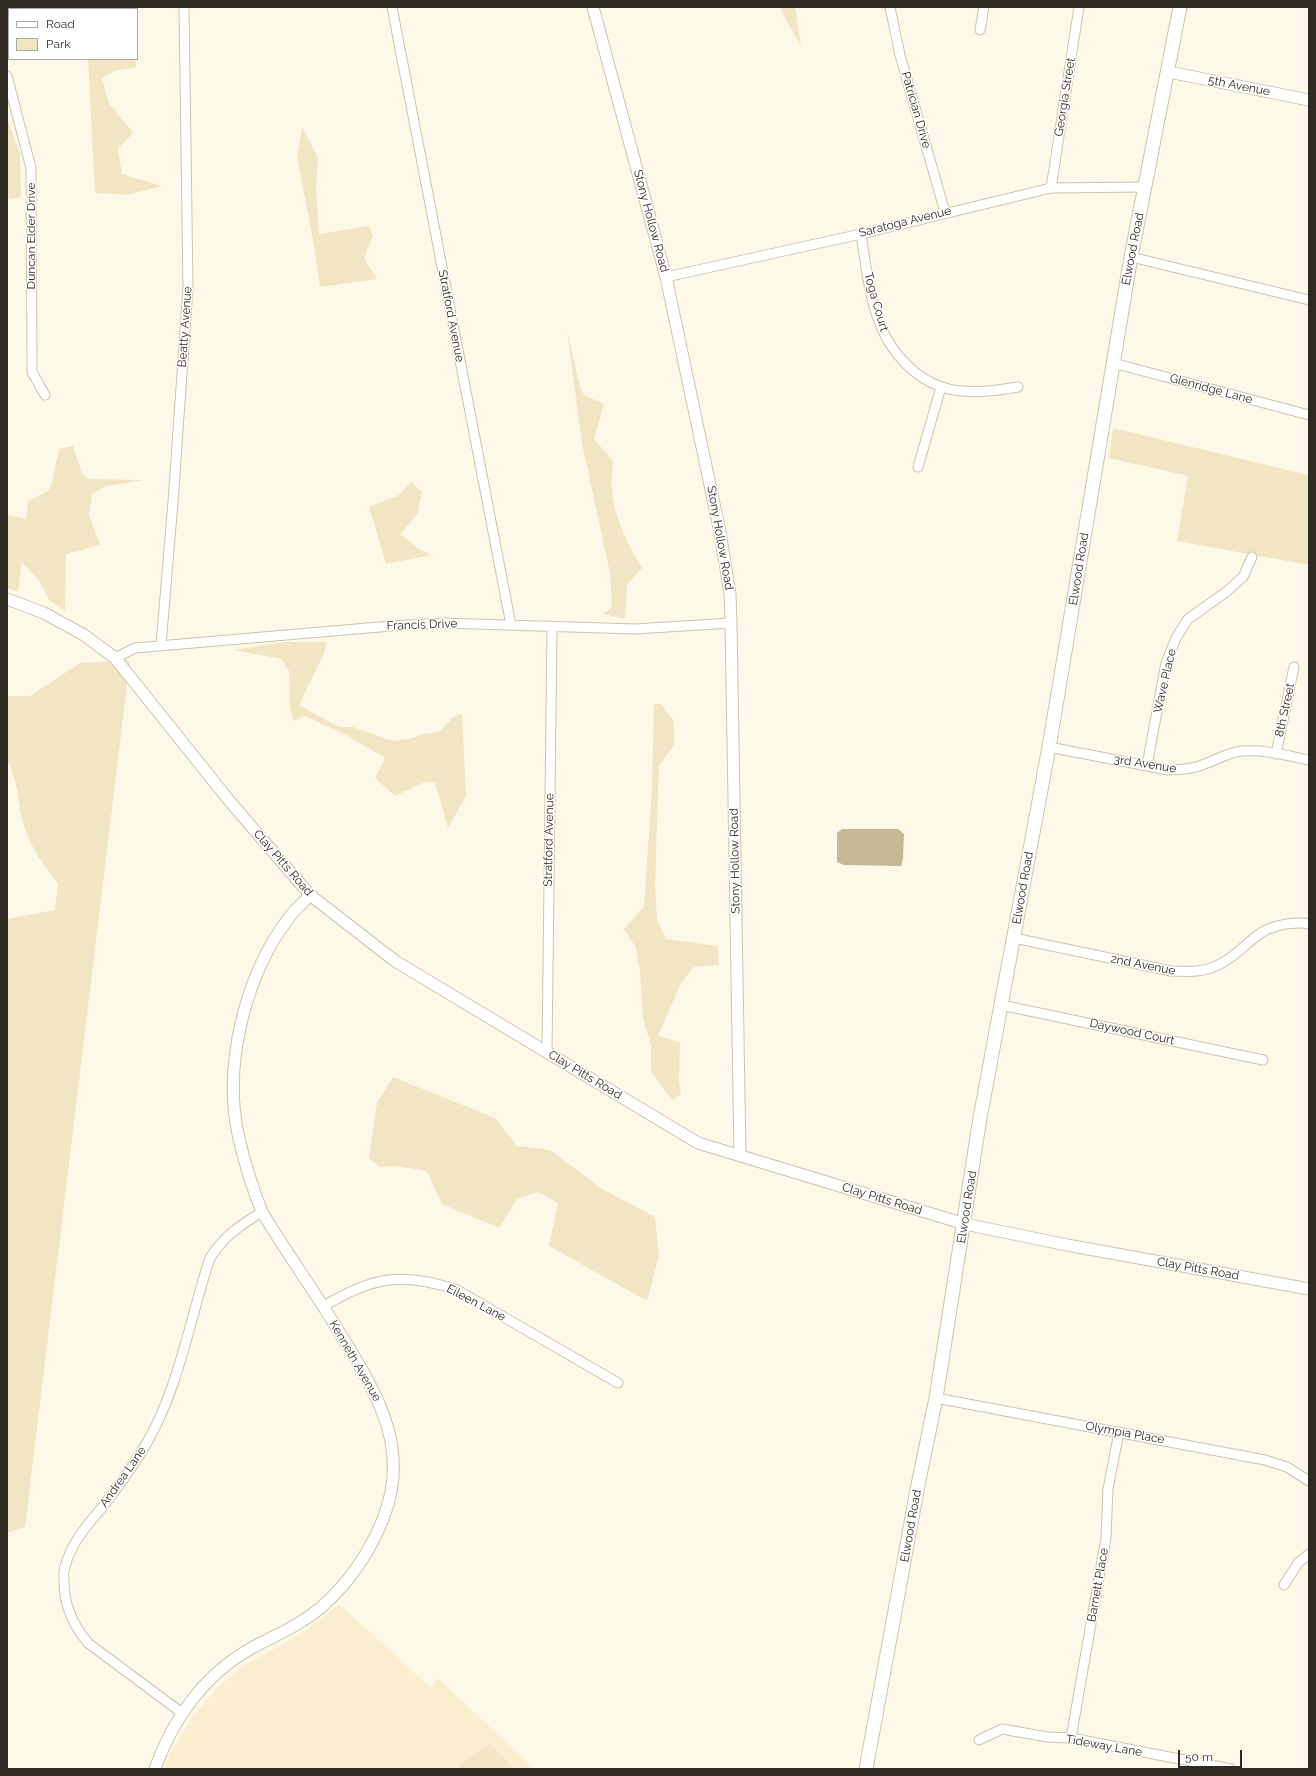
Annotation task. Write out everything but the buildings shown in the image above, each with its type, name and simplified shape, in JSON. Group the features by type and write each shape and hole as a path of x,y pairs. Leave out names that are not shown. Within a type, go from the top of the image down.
{"main road":[{"name":"Elwood Road","path":"866,1769 918,1485 936,1398 965,1224 980,1118 1049,747 1131,257 1146,187 1180,7"}],"street":[{"name":"Beatty Avenue","path":"161,645 174,494 188,288 184,7"},
{"name":"Stratford Avenue","path":"392,7 511,625"},
{"name":"Stony Hollow Road","path":"593,7 666,277 720,532 728,579 731,623 740,1154"},
{"name":"Patrician Drive","path":"890,7 900,55 945,212"},
{"path":"980,30 984,7"},
{"name":"Georgia Street","path":"1051,188 1079,7"},
{"name":"5th Avenue","path":"1168,72 1309,100"},
{"name":"Duncan Elder Drive","path":"7,76 31,168 32,372 45,395"},
{"name":"Saratoga Avenue","path":"666,277 861,234 945,212 1051,188 1146,187"},
{"name":"Toga Court","path":"861,234 866,269 882,329 892,347 903,362 920,375 941,387 953,390 993,392 1018,387"},
{"path":"1131,257 1309,300"},
{"name":"Glenridge Lane","path":"1113,363 1309,415"},
{"path":"918,467 941,387"},
{"name":"Wave Place","path":"1147,766 1166,662 1176,638 1188,619 1226,592 1243,577 1252,557"},
{"name":"Clay Pitts Road","path":"7,599 44,613 84,635 115,658 228,798 310,895 395,962 666,1122 698,1143 740,1154 965,1224 1067,1245 1309,1289"},
{"name":"Francis Drive","path":"115,658 135,648 161,645 442,623 635,629 731,623"},
{"name":"Stratford Avenue","path":"547,1053 552,627"},
{"name":"8th Street","path":"1276,754 1294,667"},
{"name":"3rd Avenue","path":"1049,747 1168,770 1187,769 1207,764 1224,755 1242,751 1258,751 1309,760"},
{"name":"Kenneth Avenue","path":"155,1769 174,1726 196,1695 229,1663 248,1650 303,1621 341,1587 357,1568 381,1525 388,1506 392,1488 392,1448 388,1425 380,1404 370,1382 324,1306 262,1212 251,1182 238,1133 234,1078 236,1052 242,1020 262,963 291,916 310,895"},
{"name":"2nd Avenue","path":"1014,938 1170,971 1196,973 1221,964 1260,933 1280,925 1302,923 1309,924"},
{"name":"Daywood Court","path":"1001,1005 1263,1060"},
{"name":"Andrea Lane","path":"182,1713 94,1647 77,1630 65,1600 64,1569 77,1540 136,1461 150,1438 162,1412 179,1366 210,1258 219,1243 232,1231 262,1212"},
{"name":"Eileen Lane","path":"324,1306 346,1293 389,1279 412,1278 437,1283 457,1290 618,1383"},
{"name":"Olympia Place","path":"936,1398 1265,1460 1287,1467 1309,1481"},
{"name":"Barnett Place","path":"1071,1738 1106,1538 1108,1488 1119,1432"},
{"path":"1284,1585 1298,1563 1309,1554"},
{"name":"Tideway Lane","path":"979,1740 1002,1729 1047,1737 1071,1738 1231,1769"}],"shaded area":[{"path":"842,829 898,829 904,834 903,859 901,866 844,865 837,862 837,833"},
{"path":"339,1604 431,1688 438,1678 534,1769 164,1769 172,1751 190,1720 218,1687 243,1666 301,1634"}],"green space":[{"path":"780,7 795,7 801,46 784,16"},
{"path":"88,60 135,60 136,67 118,70 102,78 109,103 133,133 118,149 122,174 162,186 127,195 95,193"},
{"path":"7,118 20,154 21,197 9,200 7,186"},
{"path":"302,127 318,158 316,187 319,234 369,226 373,236 364,258 377,279 320,287 313,239 297,157"},
{"path":"567,330 580,387 584,395 604,404 594,439 613,461 613,500 619,521 627,540 642,568 627,585 625,619 603,614 612,607 610,573 582,444"},
{"path":"1113,428 1309,475 1309,565 1177,541 1188,476 1109,458"},
{"path":"73,446 82,473 88,479 144,480 106,486 92,494 89,515 100,545 66,554 65,611 49,600 40,582 22,562 18,592 7,588 7,515 26,519 28,501 49,490 59,449"},
{"path":"411,482 422,492 418,513 401,534 416,547 431,555 386,564 369,507 399,495"},
{"path":"284,642 326,642 325,651 299,705 339,727 353,727 392,741 409,739 423,734 439,732 453,717 462,714 466,796 448,828 435,782 425,782 395,796 375,778 385,758 348,736 305,716 294,721 290,708 289,671 281,659 234,650"},
{"path":"130,660 25,1527 7,1533 7,919 55,910 58,884 36,853 24,827 15,781 7,761 7,696 30,696 80,663"},
{"path":"654,704 661,704 674,722 674,745 659,766 655,887 657,920 666,939 718,946 719,965 694,967 681,983 658,1036 680,1042 679,1080 681,1094 672,1100 651,1071 651,1046 643,1018 640,971 635,946 624,929 644,907 652,788"},
{"path":"393,1077 495,1118 517,1146 550,1150 602,1189 655,1217 659,1256 647,1301 549,1246 558,1203 538,1192 517,1199 499,1228 442,1204 427,1171 396,1166 380,1167 369,1158 377,1103"},
{"path":"490,1744 514,1769 458,1769 464,1761"}]}
